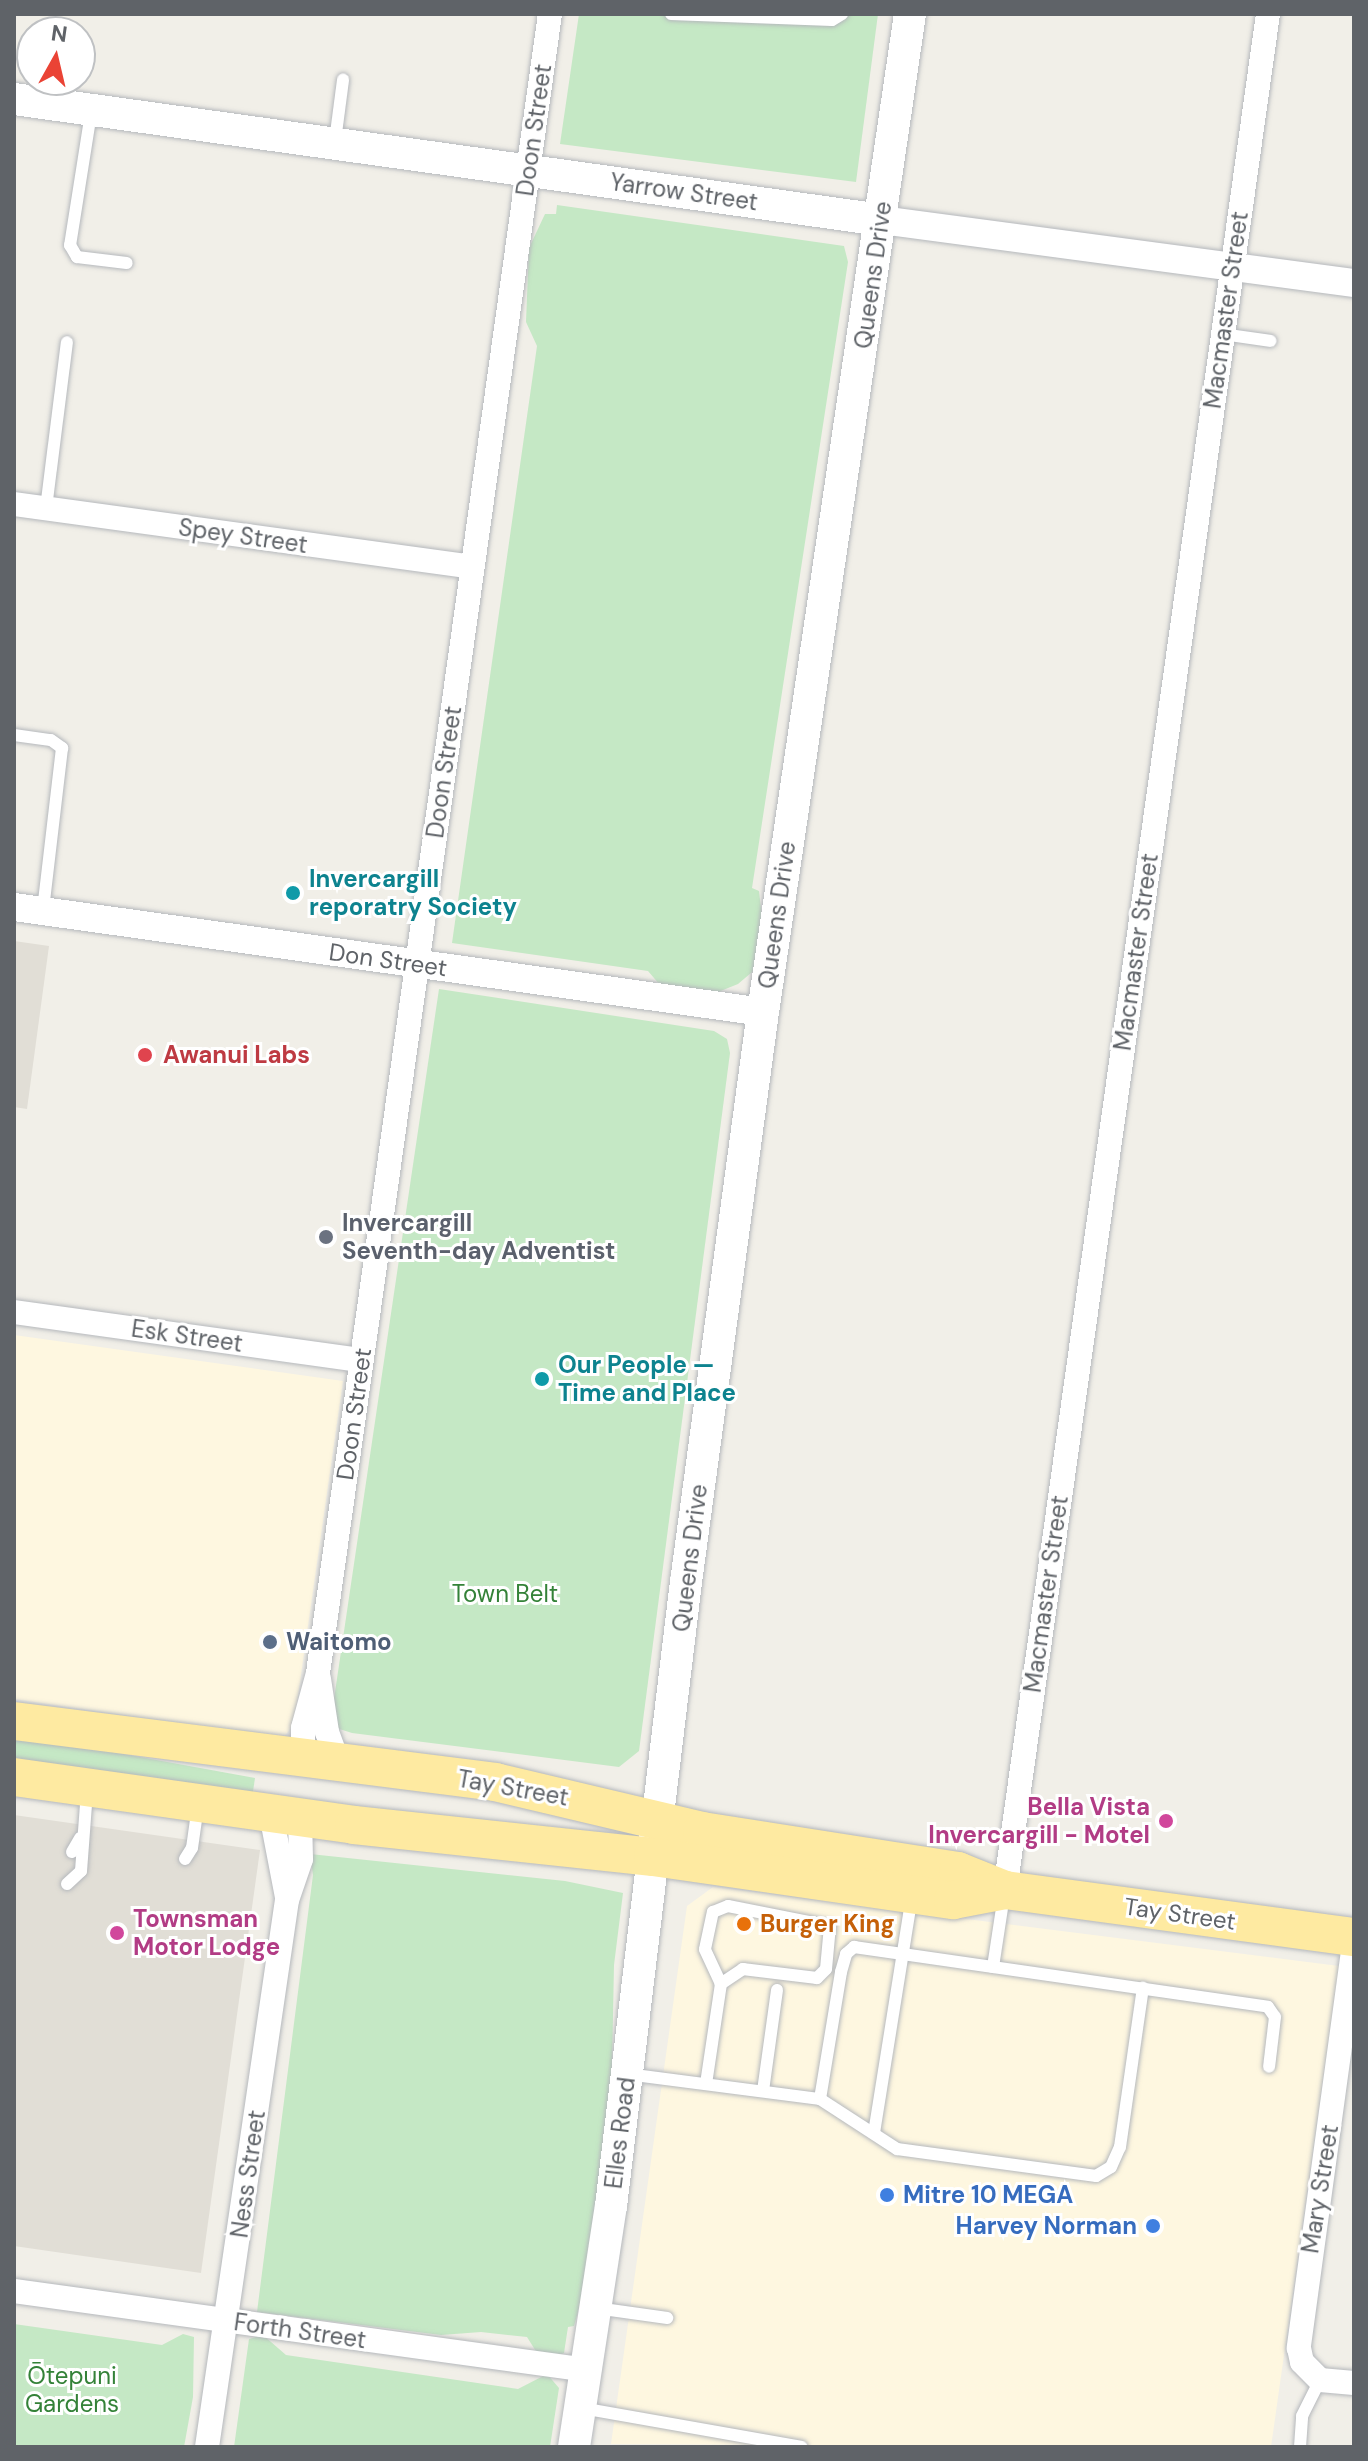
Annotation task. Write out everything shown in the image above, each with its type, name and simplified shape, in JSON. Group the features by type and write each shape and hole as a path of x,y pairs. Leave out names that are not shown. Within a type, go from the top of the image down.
{"highway":[{"name":"Tay Street","path":"14,1721 321,1763 495,1782 702,1831 958,1871 1005,1890 1354,1937"},
{"path":"244,1753 285,1787 286,1816"},
{"path":"321,1763 323,1795 354,1825"},
{"name":"Tay Street","path":"14,1777 354,1825 653,1857 953,1900 1005,1890"}],"main road":[{"name":"Queens Drive","path":"658,1819 763,1012 910,14"},
{"name":"Yarrow Street","path":"14,99 881,220"},
{"name":"Elles Road","path":"574,2447 596,2308 658,1819"}],"street":[{"name":"Doon Street","path":"321,1763 303,1728 318,1673 550,14"},
{"name":"Macmaster Street","path":"1005,1890 1268,14"},
{"name":"Yarrow Street","path":"881,220 1354,283"},
{"name":"Spey Street","path":"14,504 472,567"},
{"name":"Don Street","path":"14,907 763,1012"},
{"name":"Esk Street","path":"14,1312 361,1360"},
{"name":"Doon Street","path":"318,1673 327,1732 321,1763"},
{"name":"Ness Street","path":"207,2447 287,1900 301,1859 286,1816"},
{"name":"Mary Street","path":"1320,2380 1302,2362 1299,2329 1354,1944"},
{"name":"Forth Street","path":"14,2291 587,2370"},
{"path":"1320,2380 1354,2383"}],"lane":[{"path":"671,14 832,20 842,14"},
{"path":"334,144 343,80"},
{"path":"91,110 70,245 77,257 127,263"},
{"path":"1222,334 1271,341"},
{"path":"46,508 67,342"},
{"path":"14,735 51,740 62,748 43,910"},
{"path":"72,1852 80,1838 88,1788"},
{"path":"185,1859 192,1848 198,1803"},
{"path":"70,1869 67,1884 81,1871 85,1846 80,1838"},
{"path":"993,1967 1005,1890"},
{"path":"874,2133 912,1894"},
{"path":"706,2084 721,1984 705,1949 710,1916 721,1906 826,1923 831,1929 827,1964 814,1979 743,1969 721,1984"},
{"path":"820,2099 841,1972 846,1954 854,1947 1268,2007 1275,2017 1269,2067"},
{"path":"827,1964 841,1972"},
{"path":"627,2074 820,2099 892,2148 1080,2178 1105,2172 1120,2147 1143,1988"},
{"path":"763,2091 777,1990"},
{"path":"596,2308 667,2318"},
{"path":"1300,2447 1302,2416 1320,2380"},
{"path":"581,2408 802,2447"}],"shaded area":[{"path":"14,941 49,946 27,1109 14,1107"},
{"path":"14,1335 343,1381 294,1724 283,1738 14,1699"},
{"path":"14,1815 260,1850 201,2273 14,2246"},
{"path":"713,1887 1339,1966 1271,2447 611,2444 687,1906"}],"green space":[{"path":"579,14 878,14 856,182 560,144"},
{"path":"557,205 844,246 848,262 752,888 759,891 763,926 758,967 738,984 708,996 660,985 648,971 452,943 537,346 526,322 529,248 545,214 556,214"},
{"name":"Town Belt","path":"439,989 714,1031 727,1039 730,1053 639,1751 619,1767 352,1733 330,1726"},
{"path":"14,1734 255,1778 252,1798 14,1765"},
{"path":"310,1854 565,1881 623,1893 614,1965 611,2118 586,2285 574,2326 568,2327 564,2353 551,2359 537,2353 527,2337 481,2332 441,2335 257,2312 313,1875"},
{"name":"Ōtepuni Gardens","path":"14,2324 162,2345 183,2334 194,2337 193,2397 184,2447 14,2447"},
{"path":"263,2335 286,2355 518,2389 547,2374 559,2388 550,2447 234,2447 249,2339"}],"place":[{"name":"Invercargill reporatry Society","path":"293,893"},
{"name":"Awanui Labs","path":"145,1055"},
{"name":"Invercargill Seventh-day Adventist","path":"326,1237"},
{"name":"Our People — Time and Place","path":"542,1379"},
{"name":"Waitomo","path":"270,1642"},
{"name":"Bella Vista Invercargill - Motel","path":"1166,1821"},
{"name":"Burger King","path":"744,1924"},
{"name":"Townsman Motor Lodge","path":"117,1933"},
{"name":"Mitre 10 MEGA","path":"887,2195"},
{"name":"Harvey Norman","path":"1153,2226"}]}
